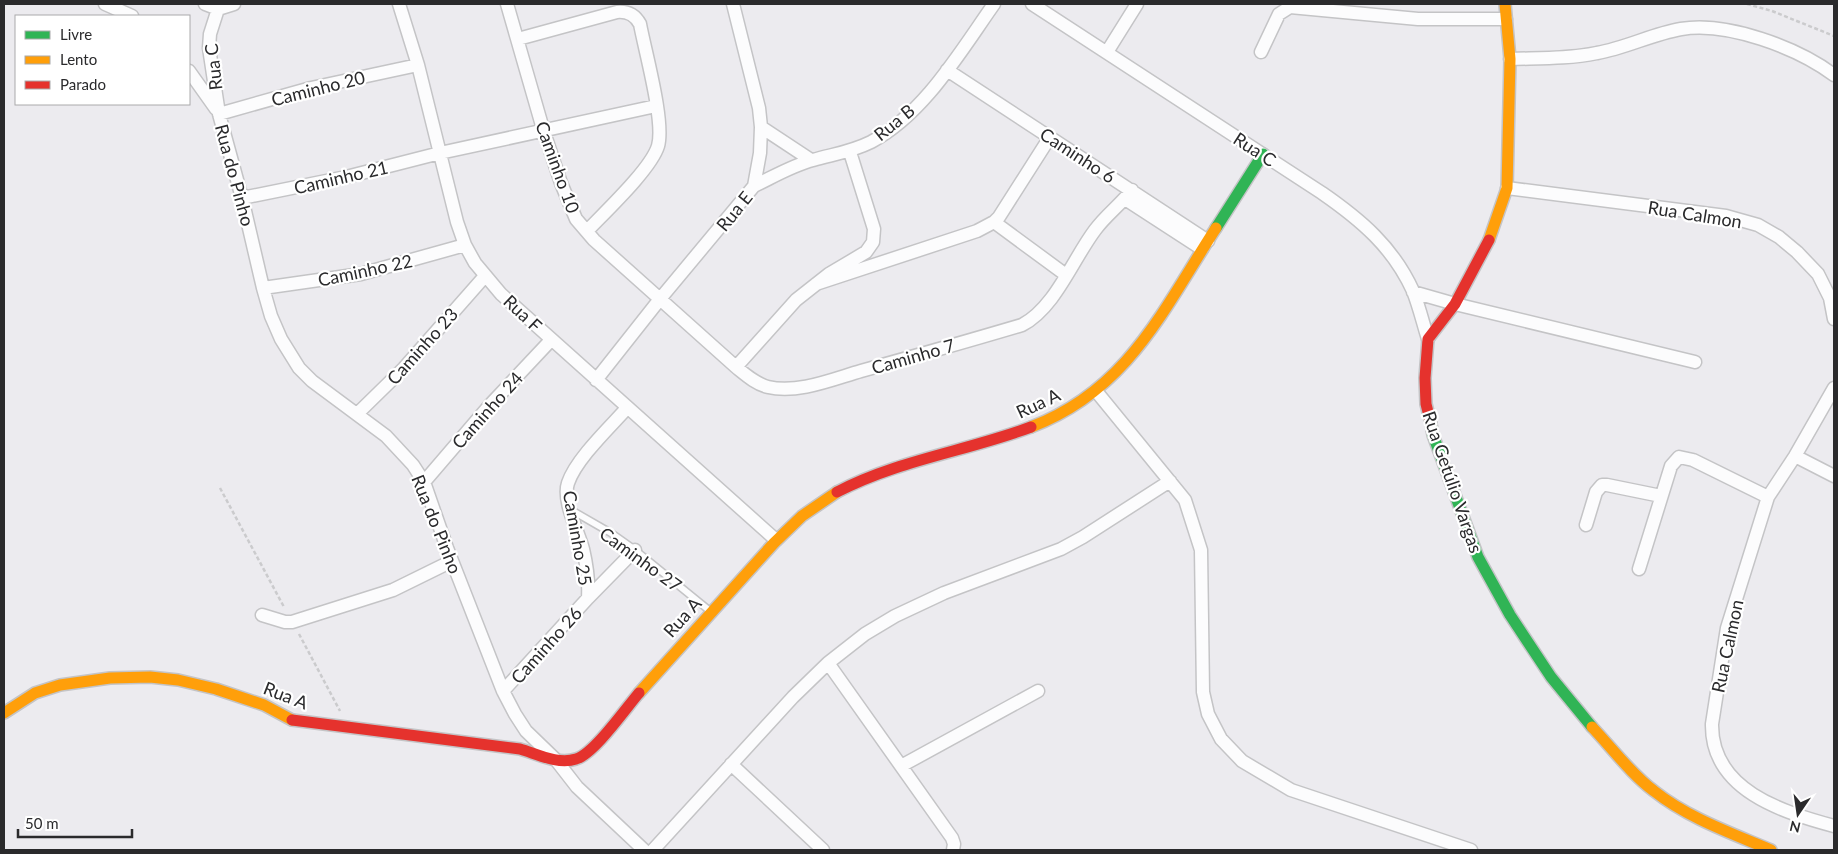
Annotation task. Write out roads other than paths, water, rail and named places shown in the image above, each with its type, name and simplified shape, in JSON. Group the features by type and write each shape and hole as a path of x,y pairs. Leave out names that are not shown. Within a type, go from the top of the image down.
{"street":[{"path":"105,4 130,15"},
{"path":"205,4 218,9 234,4"},
{"name":"Rua F","path":"399,4 418,65 465,245 485,276 501,294 551,340 776,540"},
{"name":"Caminho 10","path":"507,4 543,129 568,202 576,219 594,240 660,299"},
{"name":"Rua E","path":"596,380 660,299 754,186 760,153 761,127 759,108 733,4"},
{"name":"Rua B","path":"754,186 812,160 850,152 872,141 901,122 947,70 994,4"},
{"name":"Rua C","path":"1032,4 1322,193 1367,226 1402,271 1413,292 1428,339"},
{"path":"1107,52 1137,4"},
{"path":"1428,339 1455,304 1470,280 1489,240 1507,188 1510,59 1505,4"},
{"path":"1261,52 1279,14 1290,6 1418,19 1506,19"},
{"name":"Rua C","path":"218,9 210,34 209,48 218,114"},
{"path":"518,39 625,11 636,18 640,24 656,106 660,136 658,147 634,180 586,231"},
{"path":"1510,59 1575,57 1598,53 1683,28 1730,29 1798,54 1834,75"},
{"name":"Caminho 20","path":"218,114 311,88 418,65"},
{"name":"Caminho 6","path":"947,70 1050,137 1128,195 1205,245"},
{"path":"190,72 218,114"},
{"name":"Caminho 21","path":"242,198 346,177 543,129 656,106"},
{"name":"Rua do Pinho","path":"218,114 242,198 263,288 271,316 281,339 299,368 322,390 380,431 400,449 413,465 424,482 452,561 503,691 526,731 556,760 577,787 644,850"},
{"path":"761,127 812,160"},
{"path":"816,284 977,231 994,222 1050,137"},
{"path":"736,367 781,315 829,274 862,256 873,242 874,229 850,152"},
{"name":"Rua A","path":"4,713 35,693 60,685 110,678 163,678 216,689 258,702 291,720 300,722 505,746 538,753 556,760 575,760 584,756 593,748 644,686 711,611 776,540 809,509 852,484 887,471 1038,424 1061,414 1096,391 1113,376 1147,336 1175,295 1263,154"},
{"name":"Rua Calmon","path":"1507,188 1726,216 1758,225 1779,237 1797,252 1818,274 1830,298 1834,319"},
{"name":"Caminho 7","path":"660,299 736,367 757,383 767,387 789,388 821,382 1022,325 1039,313 1103,220 1128,195"},
{"path":"994,222 1066,275"},
{"name":"Caminho 22","path":"263,288 361,274 465,245"},
{"name":"Caminho 23","path":"357,414 404,368 485,276"},
{"path":"1413,292 1455,304 1695,362"},
{"name":"Rua Getúlio Vargas","path":"1428,339 1425,378 1426,404 1433,435 1478,556 1510,615 1533,650 1589,724 1652,790 1689,814 1771,850"},
{"name":"Caminho 24","path":"424,482 490,405 551,340"},
{"name":"Rua Calmon","path":"1834,390 1795,456 1768,496 1727,628 1712,724 1712,737 1717,755 1729,774 1748,791 1787,812 1834,826"},
{"path":"1096,391 1185,500 1200,550 1203,692 1208,714 1221,739 1242,761 1291,790 1472,850"},
{"name":"Caminho 25","path":"588,598 589,581 587,566 566,496 567,484 579,462 627,408"},
{"path":"1795,456 1834,476"},
{"path":"1639,569 1671,466 1679,457 1685,457 1768,496"},
{"path":"653,850 793,697 828,663 866,634 895,616 944,593 1061,549 1170,481"},
{"path":"1586,525 1596,492 1602,485 1607,484 1661,496"},
{"name":"Caminho 26","path":"503,691 588,598 635,550"},
{"path":"262,615 285,622 292,622 393,590 452,561"},
{"path":"828,663 952,838 953,850"},
{"path":"900,766 1038,691"},
{"path":"730,764 823,850"}],"lane":[{"name":"Caminho 27","path":"570,510 611,533 635,550 711,611"}]}
